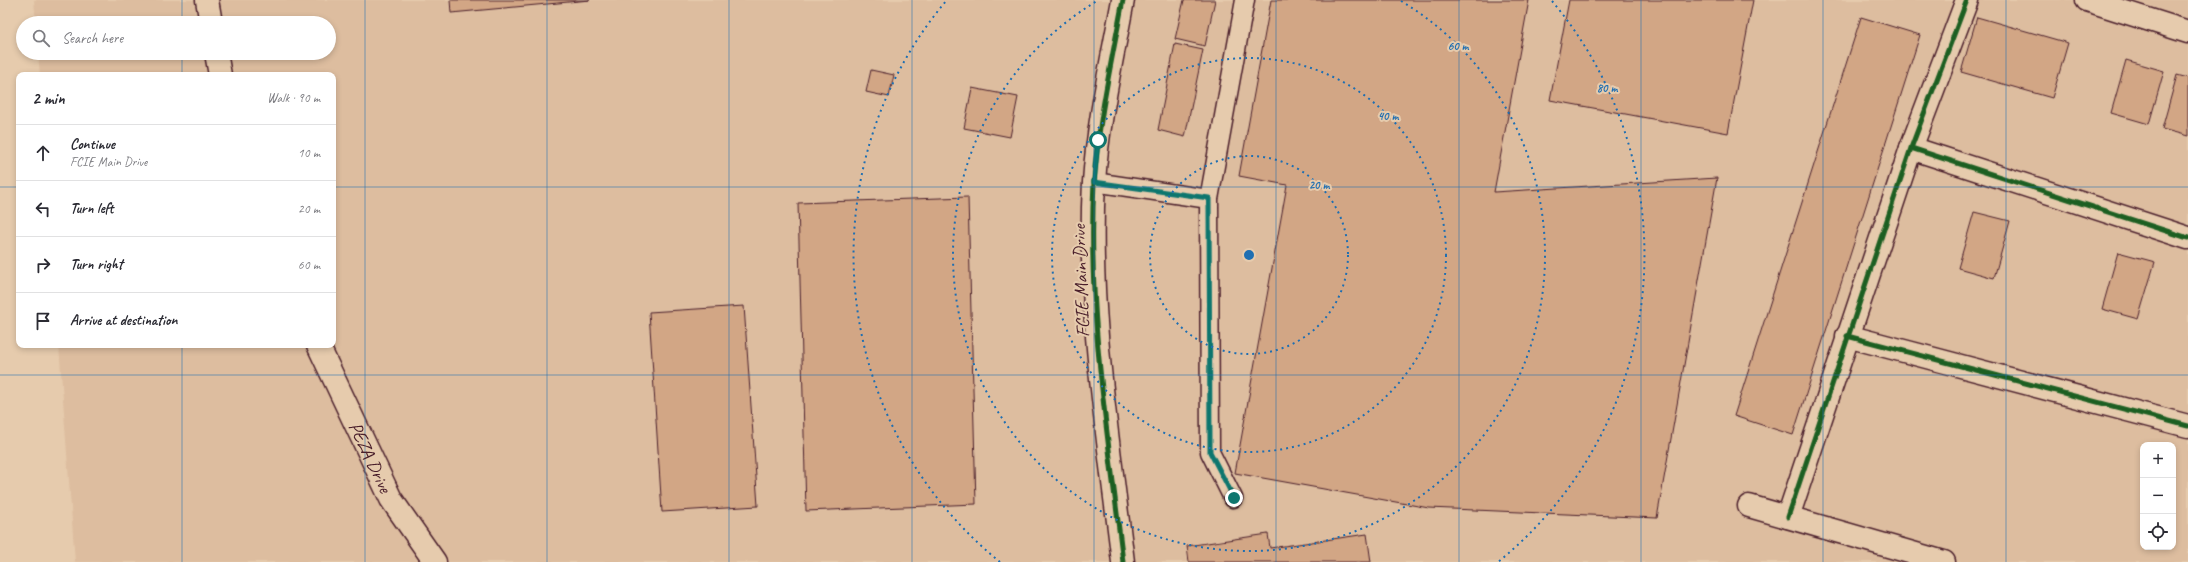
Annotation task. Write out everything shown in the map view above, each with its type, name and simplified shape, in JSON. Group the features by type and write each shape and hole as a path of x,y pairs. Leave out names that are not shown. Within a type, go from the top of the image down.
{"street":[{"path":"207,0 210,16"},
{"name":"FCIE Main Drive","path":"1122,562 1095,330 1094,182 1098,140 1123,0"},
{"path":"1788,517 1847,336 1911,148 1967,0"},
{"path":"2087,0 2188,32"},
{"path":"217,60 219,72"},
{"path":"1911,148 2188,238"},
{"path":"1847,336 2188,426"},
{"name":"PEZA Drive","path":"319,348 392,499 435,562"},
{"path":"1750,506 1944,562"}],"lane":[{"path":"1234,498 1210,452 1209,198 1246,0"},
{"path":"1094,182 1209,198"}],"shaded area":[{"path":"34,0 2188,0 2188,562 75,562 59,348 336,348 336,72 40,72 39,60 336,60 336,16 35,16"}],"building":[{"path":"450,0 590,0 451,13"},
{"path":"1184,0 1215,0 1205,46 1175,39"},
{"path":"1271,0 1529,0 1494,192 1717,178 1657,518 1429,508 1235,473 1287,185 1239,176"},
{"path":"1569,0 1753,0 1728,133 1550,100"},
{"path":"1861,17 1920,35 1793,435 1734,416"},
{"path":"1977,17 2068,43 2052,98 1961,72"},
{"path":"1175,44 1203,50 1185,137 1158,130"},
{"path":"2126,60 2164,71 2149,124 2111,113"},
{"path":"871,70 894,75 889,97 866,92"},
{"path":"2177,75 2188,78 2188,136 2162,129"},
{"path":"972,88 1018,97 1010,137 964,128"},
{"path":"968,197 976,504 806,511 798,203"},
{"path":"1974,212 2010,221 1994,278 1958,268"},
{"path":"2118,252 2155,262 2138,319 2102,309"},
{"path":"744,306 758,506 662,512 649,312"},
{"path":"1268,534 1270,548 1367,534 1371,562 1189,562 1187,546"}],"cycle path":[{"path":"1123,0 1106,91 1096,159 1094,182 1093,278 1100,373 1123,562"},
{"path":"1788,517 1911,148 1967,0"},
{"path":"1911,148 2188,238"},
{"path":"1847,336 2188,426"}],"route":[{"path":"1098,140 1094,182 1209,198 1210,452 1234,498"}]}
